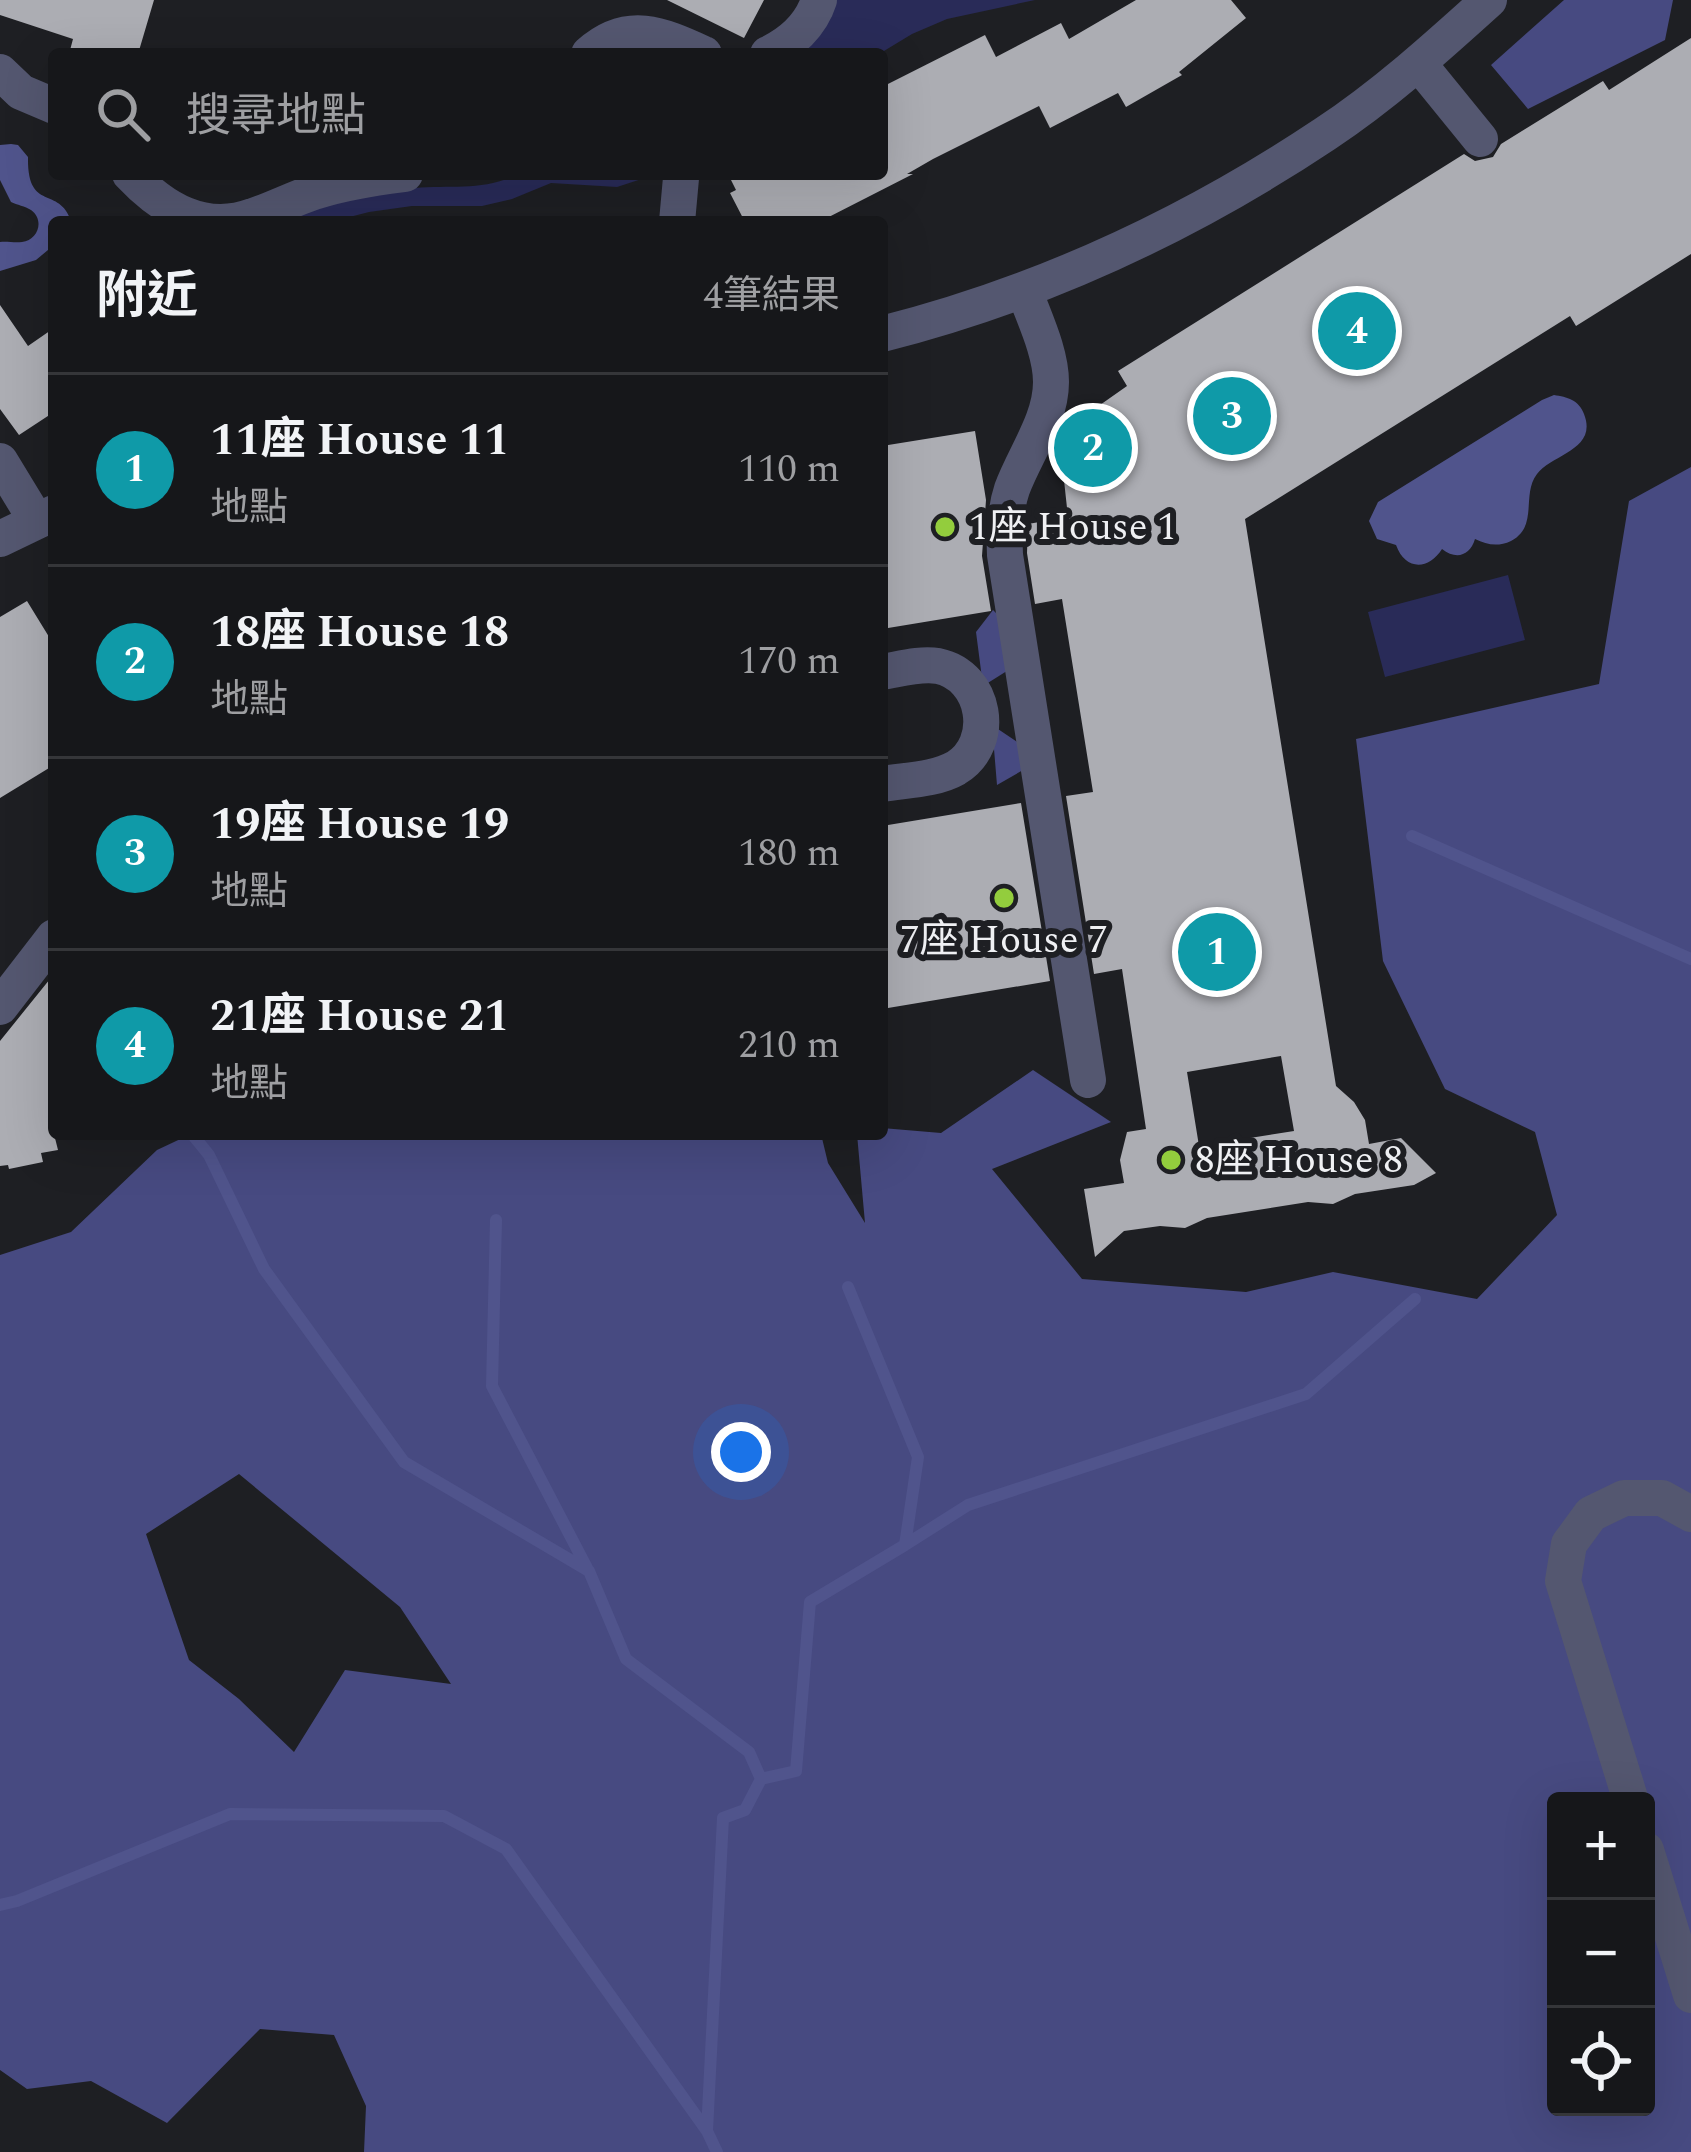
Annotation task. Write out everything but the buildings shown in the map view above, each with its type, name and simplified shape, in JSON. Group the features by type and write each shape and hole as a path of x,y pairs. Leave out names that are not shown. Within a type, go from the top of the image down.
{"street":[{"path":"777,48 797,35 819,0"},
{"path":"888,332 1024,290 1129,246 1231,193 1328,132 1419,64 1489,0"},
{"path":"598,48 616,36 642,32 690,48"},
{"path":"1419,64 1480,139"},
{"path":"0,72 21,92 48,103"},
{"path":"136,180 160,204 186,216"},
{"path":"256,216 316,191 363,180"},
{"path":"678,216 681,180"},
{"path":"1024,290 1051,381 1045,415 1012,489 1004,532 1088,1080"},
{"path":"0,461 45,516 0,538"},
{"path":"888,670 940,666 975,691 982,712 981,733 972,753 956,768 888,783"},
{"path":"982,712 1028,704"},
{"path":"0,1006 48,945"},
{"path":"1628,1792 1563,1580 1569,1544 1591,1514 1624,1498 1662,1498 1691,1514"},
{"path":"1655,1879 1691,1995"}],"shaded area":[{"path":"833,0 1035,0 947,19 888,49 799,48"},
{"path":"1564,0 1673,0 1665,40 1528,109 1491,65"},
{"path":"0,145 18,145 28,157 33,186 69,216 48,216 48,250 36,260 0,271 0,242 28,240 39,224 31,210 11,202 0,180"},
{"path":"502,180 639,180 617,187 551,183 482,206 412,206 353,216 293,216 397,190"},
{"path":"1554,395 1579,405 1587,426 1585,436 1537,474 1520,535 1497,545 1475,539 1462,554 1442,549 1430,561 1417,565 1405,559 1396,545 1377,539 1369,521 1378,502"},
{"path":"1691,467 1691,2152 364,2152 366,2106 334,2035 260,2029 167,2123 91,2081 27,2089 0,2070 0,1255 71,1232 157,1150 178,1140 822,1140 828,1163 865,1223 858,1140 888,1140 888,1129 941,1133 1033,1070 1111,1122 992,1169 1082,1279 1246,1292 1333,1272 1477,1299 1557,1215 1535,1132 1445,1089 1383,961 1356,739 1599,684 1629,501","holes":["239,1474 400,1607 451,1684 345,1670 294,1752 239,1699 189,1660 146,1534"]},
{"path":"1508,575 1525,640 1385,677 1368,612"},
{"path":"993,610 1011,628 1018,664 983,686 976,632"},
{"path":"992,725 1029,750 1030,766 997,785"}],"waterway":[{"path":"1412,836 1691,959"},
{"path":"197,1140 209,1155 264,1269 404,1462 589,1571 626,1659 749,1752 761,1779 745,1810 723,1818 707,2131 717,2152"},
{"path":"496,1220 492,1386 587,1568"},
{"path":"761,1779 796,1771 810,1602 905,1545 918,1457 848,1287"},
{"path":"905,1545 968,1505 1306,1394 1415,1299"},
{"path":"0,1905 230,1814 444,1816 506,1849 707,2131"}],"place":[{"name":"21座 House 21","path":"1357,331"},
{"name":"19座 House 19","path":"1232,416"},
{"name":"18座 House 18","path":"1093,448"},
{"name":"1座 House 1","path":"945,527"},
{"name":"7座 House 7","path":"1004,898"},
{"name":"11座 House 11","path":"1217,952"},
{"name":"8座 House 8","path":"1171,1160"}]}
